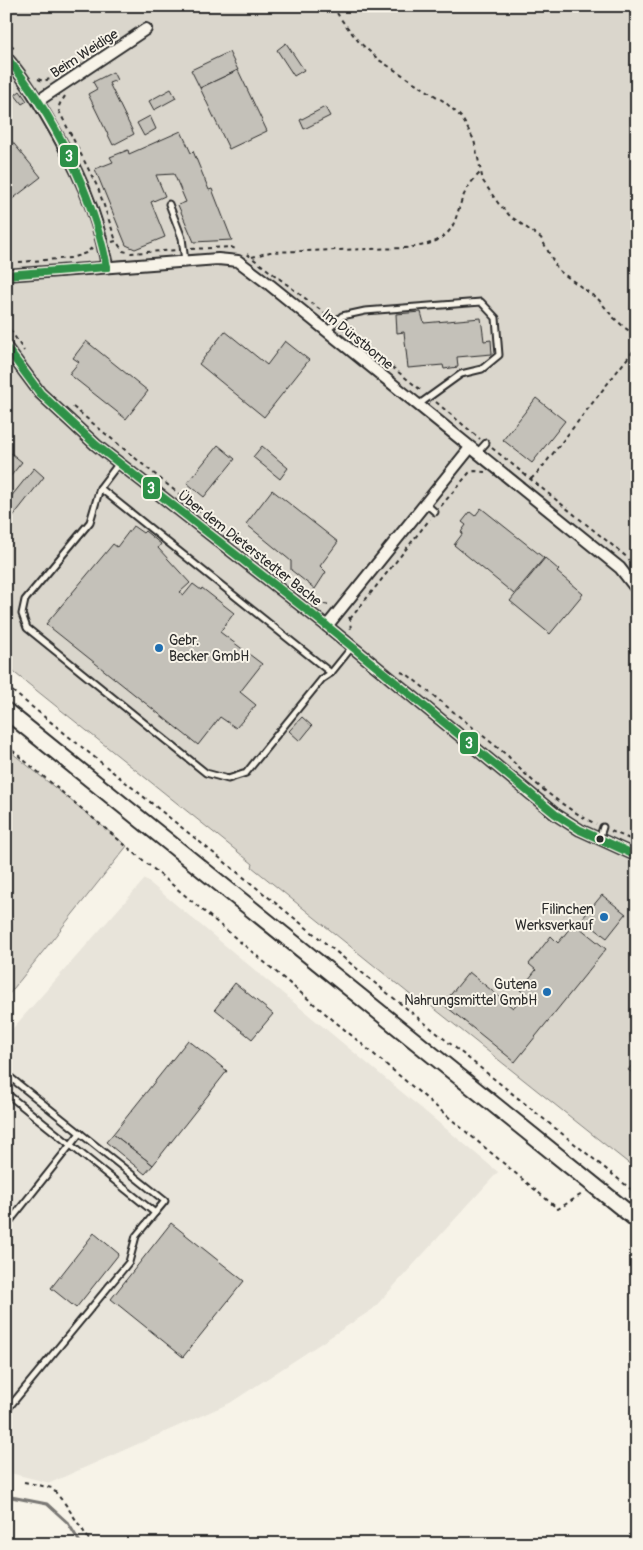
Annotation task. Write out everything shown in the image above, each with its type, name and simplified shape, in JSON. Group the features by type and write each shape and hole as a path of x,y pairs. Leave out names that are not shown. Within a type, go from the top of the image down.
{"main road":[{"path":"6,711 637,1220"}],"street":[{"name":"Beim Weidige","path":"38,101 146,29"},
{"path":"6,56 38,101 61,140 90,203 103,244 107,266"},
{"path":"6,275 218,259 238,261"},
{"name":"Im Dürstborne","path":"238,261 620,568 637,590"},
{"name":"Über dem Dieterstedter Bache","path":"6,347 40,394 96,445 327,626 555,814 580,830 637,856"},
{"name":"Über dem Dieterstedter Bache","path":"327,626 426,504 474,451"}],"lane":[{"path":"169,204 182,238 185,261"},
{"path":"327,331 342,316 365,311 480,302 496,318 499,355 482,369 461,374 418,405"},
{"path":"474,451 486,443"},
{"path":"119,463 100,488 90,522 25,600 22,614 27,628 206,773 228,779 246,773 322,679 331,673 353,647"},
{"path":"100,488 331,673"},
{"path":"426,504 436,512"},
{"path":"598,839 603,827"},
{"path":"6,1074 165,1201 136,1236 129,1262 6,1411"},
{"path":"6,1093 155,1213"},
{"path":"6,1226 80,1133"}],"path":[{"path":"333,6 359,42 380,60 445,102 462,118 474,140 483,181 498,203 510,216 541,238 558,270 599,300 613,318 637,336"},
{"path":"238,261 270,252 404,248 425,246 438,242 455,223 466,190 480,173"},
{"path":"16,262 71,258 86,253 94,246 116,241 123,251 131,253 231,247 253,257 531,479 628,558 637,569"},
{"path":"6,323 26,354"},
{"path":"522,488 540,470 637,346"},
{"path":"71,406 212,521"},
{"path":"351,632 350,619 465,476 475,471 484,474 499,454"},
{"path":"312,601 321,605 336,606 350,619"},
{"path":"399,672 408,675 575,812 637,842"},
{"path":"6,686 637,1194"},
{"path":"6,745 558,1209 594,1186"},
{"path":"24,1482 52,1488 66,1505 92,1544"}],"shaded area":[{"path":"6,6 637,6 637,1170 421,998 418,1001 252,867 253,864 6,666"},
{"path":"6,748 127,846 6,998"},
{"path":"145,879 498,1172 373,1309 230,1403 50,1483 6,1472 6,1036"}],"building":[{"path":"286,43 304,70 294,76 277,50"},
{"path":"229,52 238,70 200,88 191,70"},
{"path":"238,70 267,131 229,149 200,88"},
{"path":"113,72 117,80 109,83 134,134 113,145 88,94 97,89 93,82"},
{"path":"171,89 176,98 154,110 149,101"},
{"path":"20,91 27,101 22,104 15,95"},
{"path":"325,107 330,116 304,129 300,120"},
{"path":"150,116 156,129 144,136 137,123"},
{"path":"181,131 191,153 193,151 209,190 212,189 232,240 194,242 178,205 186,202 174,174 156,175 165,196 151,202 165,237 135,249 126,245 95,169 113,162 110,157 128,150 129,154"},
{"path":"6,134 41,177 6,204"},
{"path":"421,312 424,323 481,318 484,341 491,340 492,354 457,357 458,367 444,369 443,365 408,368 404,332 397,333 396,314"},
{"path":"225,331 267,365 285,341 309,360 264,417 199,364"},
{"path":"86,341 148,391 126,419 69,374 79,362 73,358"},
{"path":"536,398 565,421 532,463 503,440"},
{"path":"218,445 235,459 204,497 187,483"},
{"path":"262,446 288,468 280,479 253,457"},
{"path":"6,449 22,462 6,482"},
{"path":"34,468 44,477 7,524 6,503"},
{"path":"272,490 338,542 320,566 326,572 315,589 291,570 291,561 246,524"},
{"path":"481,508 544,558 514,594 454,545 463,533 461,532 466,525 462,522 470,512 475,516"},
{"name":"Gebr. Becker GmbH","path":"133,526 143,533 145,531 161,544 158,548 190,583 180,592 184,595 193,584 201,590 202,588 234,613 220,632 262,664 240,692 256,705 236,728 220,717 198,745 46,624 113,544 117,547"},
{"path":"545,558 559,570 557,572 583,594 550,634 510,601"},
{"path":"302,717 312,726 300,741 289,731"},
{"name":"Filinchen Werksverkauf","path":"602,895 626,914 607,938 582,919"},
{"name":"Gutena Nahrungsmittel GmbH","path":"574,923 606,949 515,1062 443,1004 469,972 513,1008 525,994 520,990 536,970 529,964 551,936 558,943"},
{"path":"235,983 273,1014 252,1039 215,1009"},
{"path":"188,1040 227,1071 153,1165 113,1134"},
{"path":"637,1059 637,1076 628,1070"},
{"path":"113,1134 153,1165 145,1174 106,1142"},
{"path":"171,1223 244,1281 183,1357 111,1299"},
{"path":"94,1233 119,1254 76,1308 51,1288"}],"waterway":[{"path":"6,1496 47,1504 68,1523 81,1544"}],"transit line":[{"name":"3","path":"6,57 24,79 40,104 69,156 92,212 107,267"},
{"name":"3","path":"6,275 107,267"},
{"name":"3","path":"6,347 40,393 96,445 327,626 555,814 580,830 637,856"}],"place":[{"name":"Gebr. Becker GmbH","path":"159,648"},
{"name":"Filinchen Werksverkauf","path":"604,917"},
{"name":"Gutena Nahrungsmittel GmbH","path":"547,992"}]}
